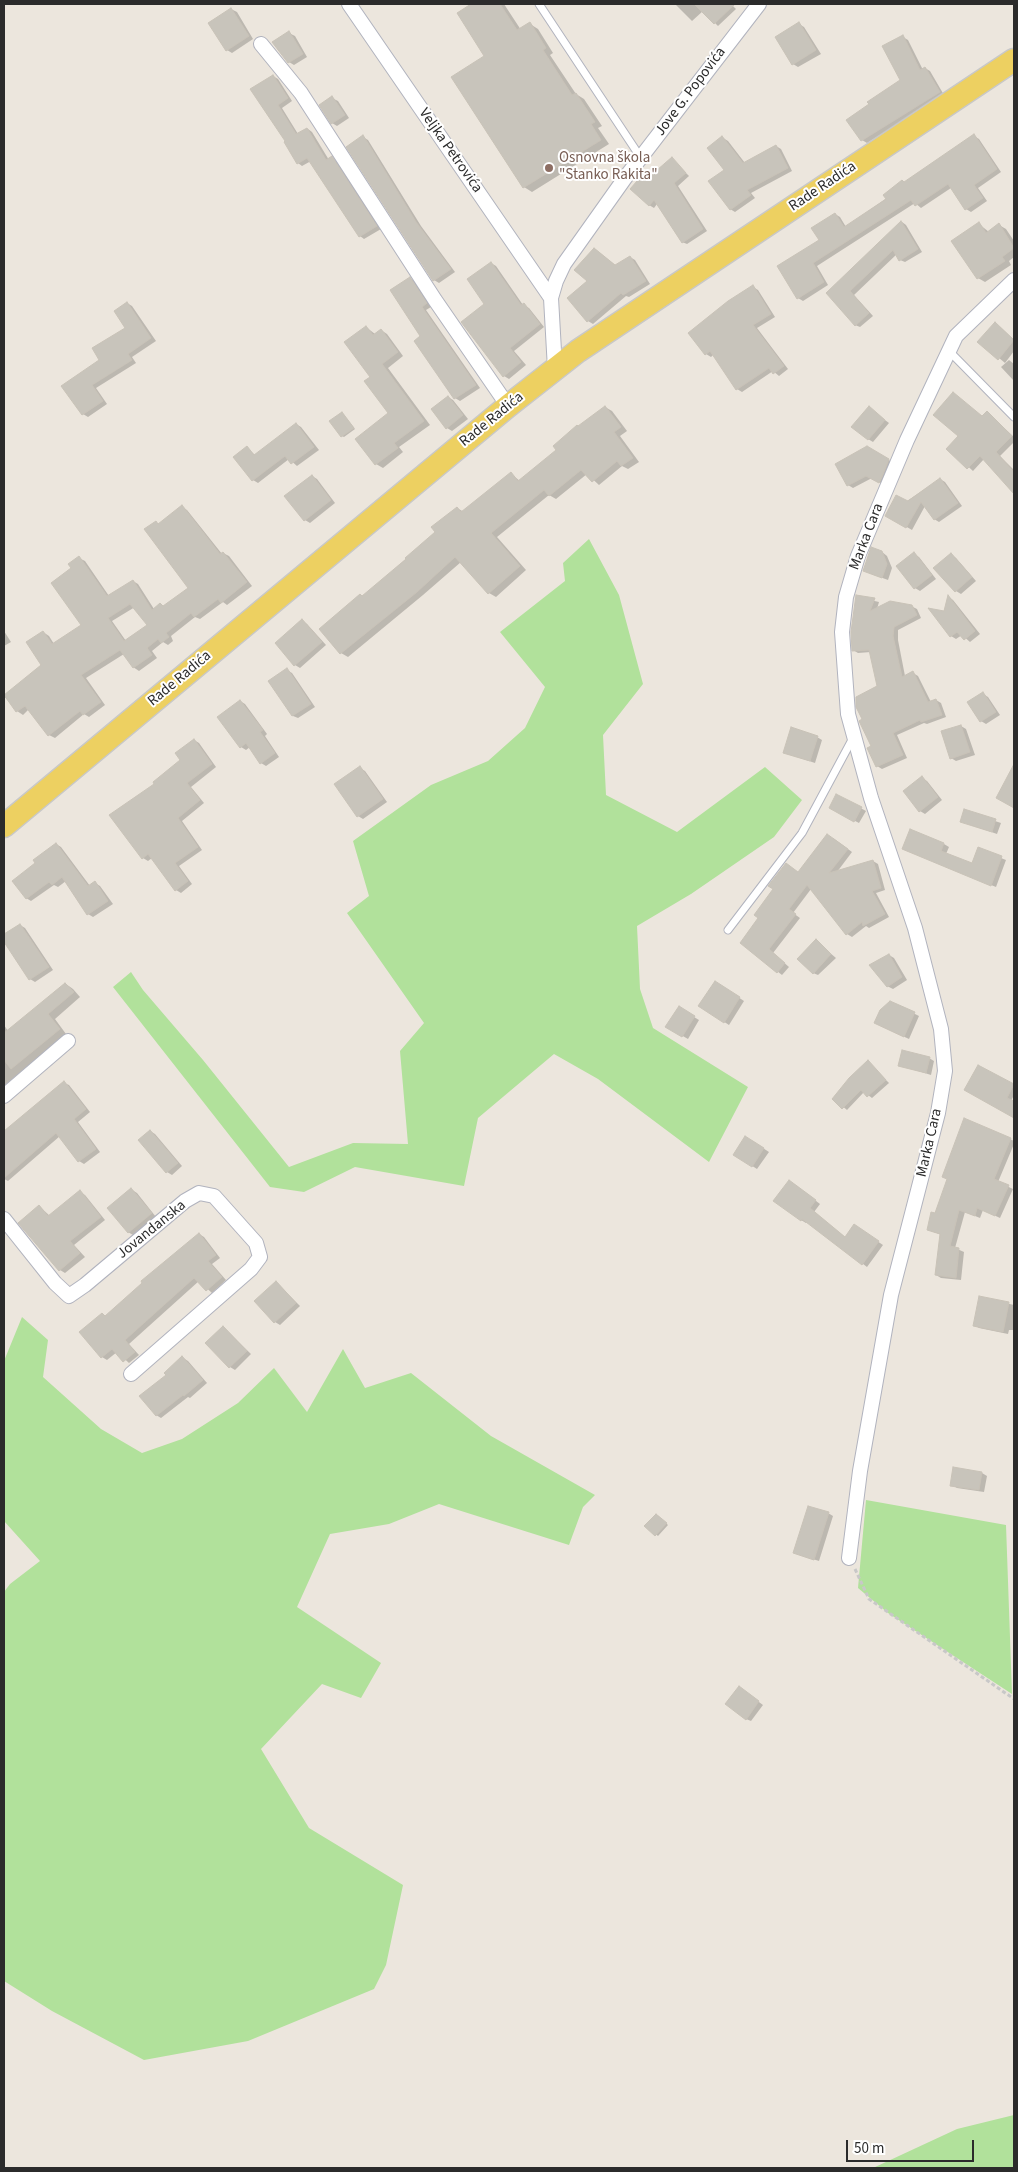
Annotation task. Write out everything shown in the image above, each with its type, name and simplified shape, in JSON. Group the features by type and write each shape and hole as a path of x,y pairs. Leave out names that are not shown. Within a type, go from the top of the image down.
{"main road":[{"name":"Rade Radića","path":"4,826 508,406 555,369 613,326 1014,60"}],"street":[{"name":"Veljka Petrovića","path":"349,4 551,298"},
{"name":"Jove G. Popovića","path":"555,369 551,298 556,280 564,264 641,158 759,4"},
{"path":"261,44 301,93 436,300 508,406"},
{"name":"Marka Cara","path":"849,1558 860,1471 891,1295 938,1112 945,1071 941,1029 920,946 871,798 848,714 842,632 846,597 858,556 907,440 956,336 1014,280"},
{"path":"4,1096 68,1041"},
{"name":"Jovandanska","path":"4,1219 55,1284 69,1296 85,1285 185,1201 199,1193 214,1196 256,1243 260,1257 251,1269 131,1374"}],"lane":[{"path":"538,4 641,158"},
{"path":"949,351 1014,417"},
{"path":"728,930 802,833 854,735"}],"path":[{"path":"849,1558 869,1599 1014,1699"}],"green space":[{"path":"589,539 619,595 643,684 603,735 606,795 677,832 765,767 802,800 774,837 691,894 637,926 640,989 653,1028 748,1087 709,1162 598,1079 554,1054 478,1118 464,1186 355,1167 304,1192 270,1187 113,987 131,972 143,990 203,1060 289,1167 353,1143 408,1144 400,1051 424,1023 347,913 369,896 353,841 431,785 488,761 525,728 545,687 500,632 565,581 563,563"},
{"path":"22,1317 48,1340 43,1377 101,1429 142,1453 182,1439 238,1403 274,1368 307,1412 343,1349 365,1388 411,1373 491,1436 595,1495 583,1507 569,1545 439,1504 389,1524 330,1534 297,1607 381,1663 361,1698 322,1684 261,1749 309,1828 403,1885 386,1965 374,1989 248,2041 144,2060 52,2011 4,1981 4,1592 10,1584 40,1561 4,1521 4,1361"},
{"path":"866,1500 1006,1525 1012,1694 888,1613 858,1588"},
{"path":"1014,2115 1014,2168 873,2168 957,2129"}],"building":[{"path":"471,4 500,4 517,30 530,22 546,48 543,50 572,95 576,93 595,122 591,124 601,140 523,188 451,77 484,56 457,13"},
{"path":"694,4 735,4 714,24"},
{"path":"231,8 249,36 226,51 208,23"},
{"path":"799,22 816,50 792,65 775,37"},
{"path":"289,31 303,54 288,63 272,42"},
{"path":"903,35 920,70 925,67 940,92 861,141 846,120 869,104 867,102 900,80 882,46"},
{"path":"273,75 288,98 278,105 296,134 307,128 326,160 332,156 377,226 359,237 307,158 297,164 285,141 250,89"},
{"path":"332,96 345,115 331,124 319,105"},
{"path":"974,134 997,169 974,185 983,198 965,210 948,184 915,206 911,200 813,263 824,282 797,299 777,266 819,240 811,228 835,213 844,227 886,199 883,195 902,180 904,182"},
{"path":"363,135 416,222 451,269 433,281 346,147"},
{"path":"722,136 743,163 776,145 788,168 747,190 751,195 730,210 708,181 724,170 707,148"},
{"path":"672,157 686,173 674,183 703,229 682,243 654,200 649,206 630,189 644,173 649,177"},
{"path":"901,221 918,249 899,261 893,250 850,291 869,313 855,326 826,293"},
{"path":"979,222 986,233 999,223 1014,248 1002,257 1005,261 977,279 951,241"},
{"path":"594,248 615,265 630,256 646,281 623,295 621,293 587,322 567,298 587,281 574,270"},
{"path":"491,262 521,305 524,303 540,324 510,348 521,362 503,377 461,322 484,304 467,279"},
{"path":"410,277 427,303 422,307 476,385 454,399 414,341 420,336 390,290"},
{"path":"753,285 771,314 753,325 784,366 773,374 769,368 736,390 710,351 705,355 688,333 728,301"},
{"path":"127,302 151,338 128,354 132,360 92,385 103,401 82,415 61,386 99,360 92,348 125,328 114,311"},
{"path":"995,322 1014,340 998,360 977,342"},
{"path":"366,326 373,335 381,329 398,352 382,364 424,421 394,443 398,448 375,465 355,439 388,413 364,381 370,377 344,342"},
{"path":"953,392 982,416 987,411 1012,436 996,452 1014,472 1014,494 980,456 967,469 946,449 958,436 933,415"},
{"path":"448,396 463,415 446,429 431,409"},
{"path":"605,406 621,427 614,432 633,458 621,466 617,461 592,482 581,470 549,496 544,490 491,533 520,566 488,594 455,557 417,592 340,654 319,629 360,594 362,596 406,559 435,532 431,527 457,507 461,512 511,472 518,481 556,450 553,446 577,425"},
{"path":"869,406 885,420 868,440 851,427"},
{"path":"342,412 354,428 341,437 329,421"},
{"path":"296,423 314,447 291,464 285,456 252,481 233,457 247,446 254,455"},
{"path":"867,446 889,459 879,483 866,476 847,486 835,464"},
{"path":"312,475 331,500 304,521 284,496"},
{"path":"940,478 958,503 934,520 921,502 906,528 885,516 896,495 908,501"},
{"path":"182,505 220,554 223,552 247,582 221,603 218,599 194,617 191,613 166,633 169,637 161,643 158,639 147,648 152,655 133,668 120,650 81,675 101,702 83,715 80,711 48,736 25,706 16,712 4,695 41,665 26,642 43,631 52,644 81,625 51,583 71,568 68,564 79,556 107,596 133,580 152,610 160,603 163,606 188,588 144,529 156,521 158,524","holes":["130,604 147,625 124,641 108,618"]},
{"path":"871,547 882,551 887,564 882,578 863,571"},
{"path":"914,552 932,575 914,589 896,566"},
{"path":"951,553 972,577 955,592 933,568"},
{"path":"856,595 875,598 870,611 890,601 912,605 917,615 894,627 893,636 902,677 913,671 928,702 936,699 942,715 921,722 920,720 893,733 903,755 876,767 867,748 871,746 859,721 862,719 856,707 856,697 877,686 869,650 852,651 851,632"},
{"path":"948,595 975,631 964,640 957,632 950,637 928,608 944,611"},
{"path":"302,619 322,642 294,666 275,643"},
{"path":"287,668 311,704 292,716 268,681"},
{"path":"983,692 996,712 980,722 967,702"},
{"path":"240,700 263,730 260,732 275,753 260,764 246,743 240,748 217,717"},
{"path":"961,725 970,752 950,759 941,731"},
{"path":"791,727 818,736 810,761 783,753"},
{"path":"194,739 212,764 187,783 200,800 178,818 198,847 175,863 188,881 175,891 148,854 142,859 109,815 154,784 153,782 180,760 175,753"},
{"path":"1014,764 1014,808 996,798"},
{"path":"360,766 383,799 357,817 334,784"},
{"path":"922,776 938,797 919,812 903,791"},
{"path":"836,794 862,807 854,822 829,808"},
{"path":"964,809 996,819 992,832 960,822"},
{"path":"910,829 944,843 941,851 972,863 978,847 1002,856 991,886 902,849"},
{"path":"827,834 848,849 829,873 873,860 881,888 872,891 885,914 863,926 862,922 846,935 807,885 789,909 796,914 769,949 785,963 777,973 740,943 758,918 754,915 773,889 768,886 786,863 798,872"},
{"path":"56,843 88,886 95,881 108,901 87,915 62,877 52,885 49,882 26,899 12,881 35,863 33,860"},
{"path":"20,924 49,967 29,980 4,942 4,934"},
{"path":"816,939 831,954 813,974 797,959"},
{"path":"889,954 902,977 887,987 869,965"},
{"path":"715,981 740,997 724,1023 698,1006"},
{"path":"65,983 74,992 48,1014 60,1029 11,1069 4,1060 4,1033"},
{"path":"890,1001 915,1012 904,1037 874,1023 880,1010"},
{"path":"679,1006 695,1016 682,1037 665,1027"},
{"path":"902,1050 930,1057 926,1073 898,1066"},
{"path":"868,1060 886,1080 867,1097 861,1090 842,1109 832,1099 849,1078"},
{"path":"978,1065 1014,1084 1007,1098 1014,1101 1014,1118 964,1090"},
{"path":"64,1081 86,1109 74,1119 96,1149 78,1162 56,1133 4,1178 4,1131"},
{"path":"964,1118 1011,1138 994,1179 1009,1185 995,1216 977,1208 975,1216 959,1210 950,1246 959,1248 956,1278 935,1275 940,1234 927,1230 931,1212 935,1213 947,1179 942,1177"},
{"path":"150,1130 178,1163 166,1173 138,1140"},
{"path":"745,1136 764,1148 752,1167 733,1155"},
{"path":"789,1180 816,1200 810,1208 845,1237 854,1224 879,1241 862,1265 802,1219 801,1221 773,1201"},
{"path":"131,1188 152,1213 128,1233 107,1208"},
{"path":"80,1190 101,1217 70,1241 80,1253 59,1271 18,1223 39,1205 48,1216"},
{"path":"199,1233 216,1255 208,1261 222,1277 206,1291 194,1278 125,1340 135,1352 123,1362 112,1349 101,1358 79,1332 102,1313 105,1316 142,1283 141,1281"},
{"path":"276,1281 296,1303 274,1323 254,1301"},
{"path":"979,1296 1009,1302 1003,1332 973,1326"},
{"path":"223,1326 247,1351 229,1368 205,1343"},
{"path":"182,1356 203,1380 156,1416 139,1396 166,1375 164,1373"},
{"path":"953,1467 982,1472 979,1490 950,1486"},
{"path":"808,1506 829,1512 814,1560 793,1553"},
{"path":"656,1514 667,1523 655,1536 644,1526"},
{"path":"739,1686 759,1701 746,1720 725,1704"}],"place":[{"name":"Osnovna škola \"Stanko Rakita\"","path":"549,168"}]}
